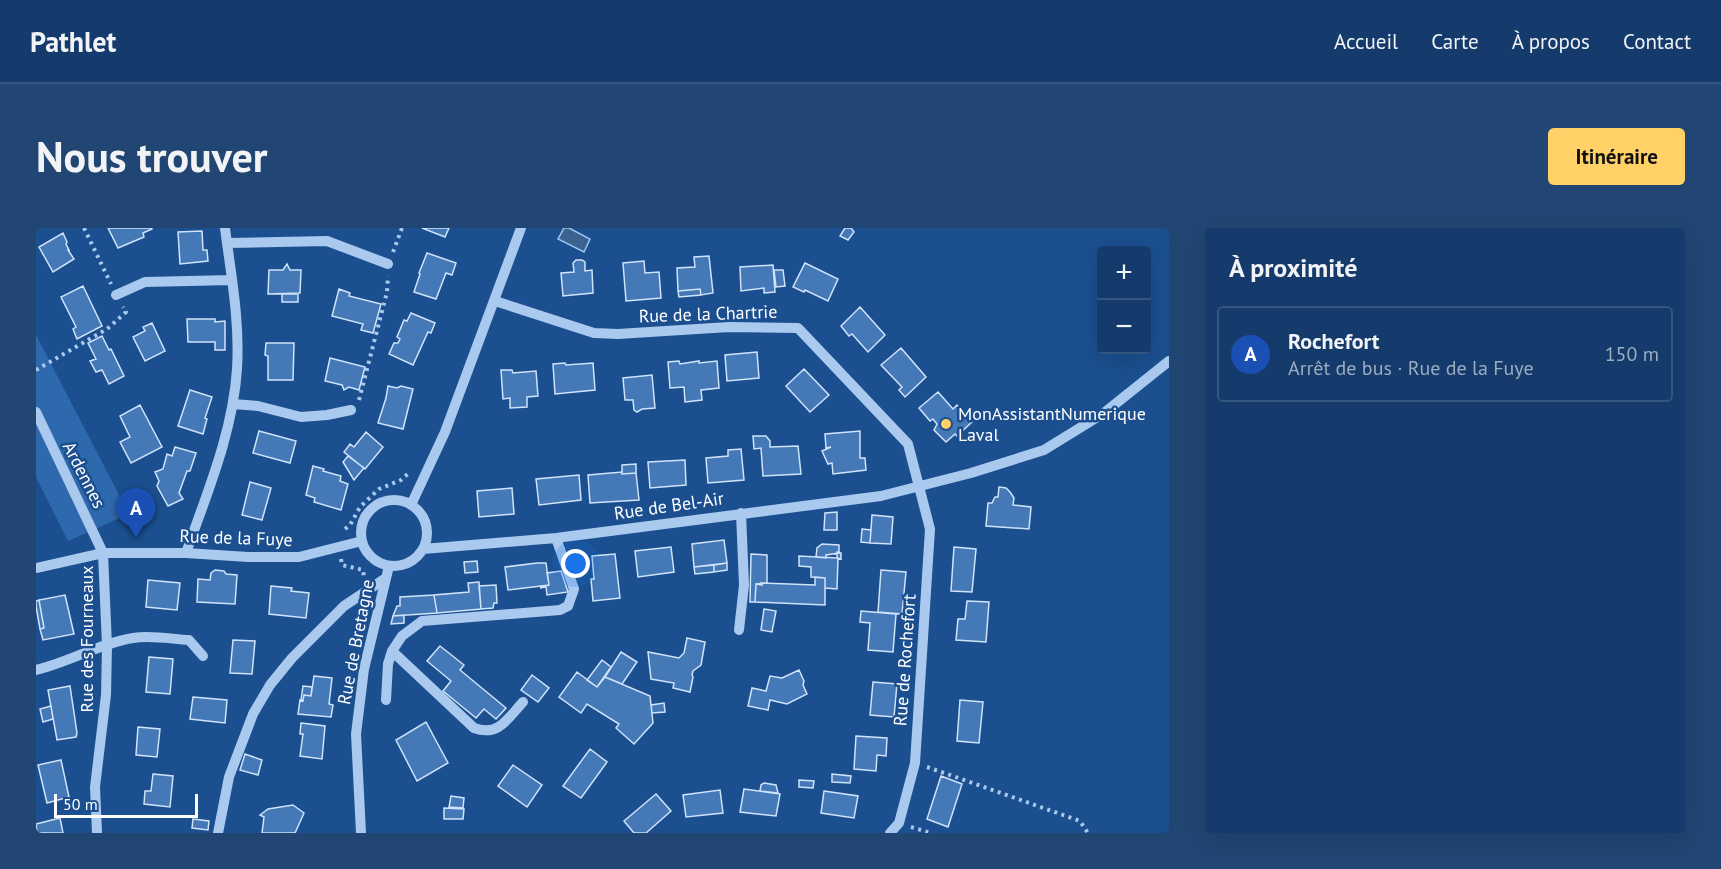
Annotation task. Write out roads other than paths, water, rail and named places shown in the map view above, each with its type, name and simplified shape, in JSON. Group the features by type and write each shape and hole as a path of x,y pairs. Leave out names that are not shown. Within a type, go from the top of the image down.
{"street":[{"path":"186,553 213,474 233,404 237,368 237,323 225,228"},
{"path":"411,505 445,432 521,228"},
{"path":"227,243 327,241 388,264"},
{"path":"116,295 145,282 232,280"},
{"name":"Rue de la Chartrie","path":"495,301 594,333 618,334 729,327 798,328 908,444 918,485"},
{"name":"Rue de Bel-Air","path":"423,549 556,538 881,496 971,473 1044,450 1104,413 1169,361"},
{"path":"233,404 258,406 301,417 327,416 351,410"},
{"name":"Ardennes","path":"36,412 103,553"},
{"name":"Rue de Rochefort","path":"890,833 899,823 915,763 930,529 918,485"},
{"path":"392,500 411,505 426,524 426,541 423,549 409,563 389,566 375,561 362,541 363,522 374,507 392,500"},
{"path":"739,630 744,585 741,513"},
{"path":"386,700 388,664 392,651 402,636 422,621 560,610 568,606 574,589 556,538"},
{"name":"Rue de la Fuye","path":"36,567 103,553 299,557 362,541"},
{"name":"Rue des Fourneaux","path":"97,833 95,787 106,695 107,646 103,553"},
{"name":"Rue de Bretagne","path":"361,833 356,734 364,669 389,566"},
{"path":"218,833 229,777 253,714 270,685 292,658 344,606 386,578"},
{"path":"36,670 134,638 189,640 203,656"},
{"path":"392,651 474,728 485,732 494,730 504,723 523,702"}],"place":[{"name":"MonAssistantNumerique Laval","path":"946,424"},
{"name":"Rochefort","path":"136,538"}]}
